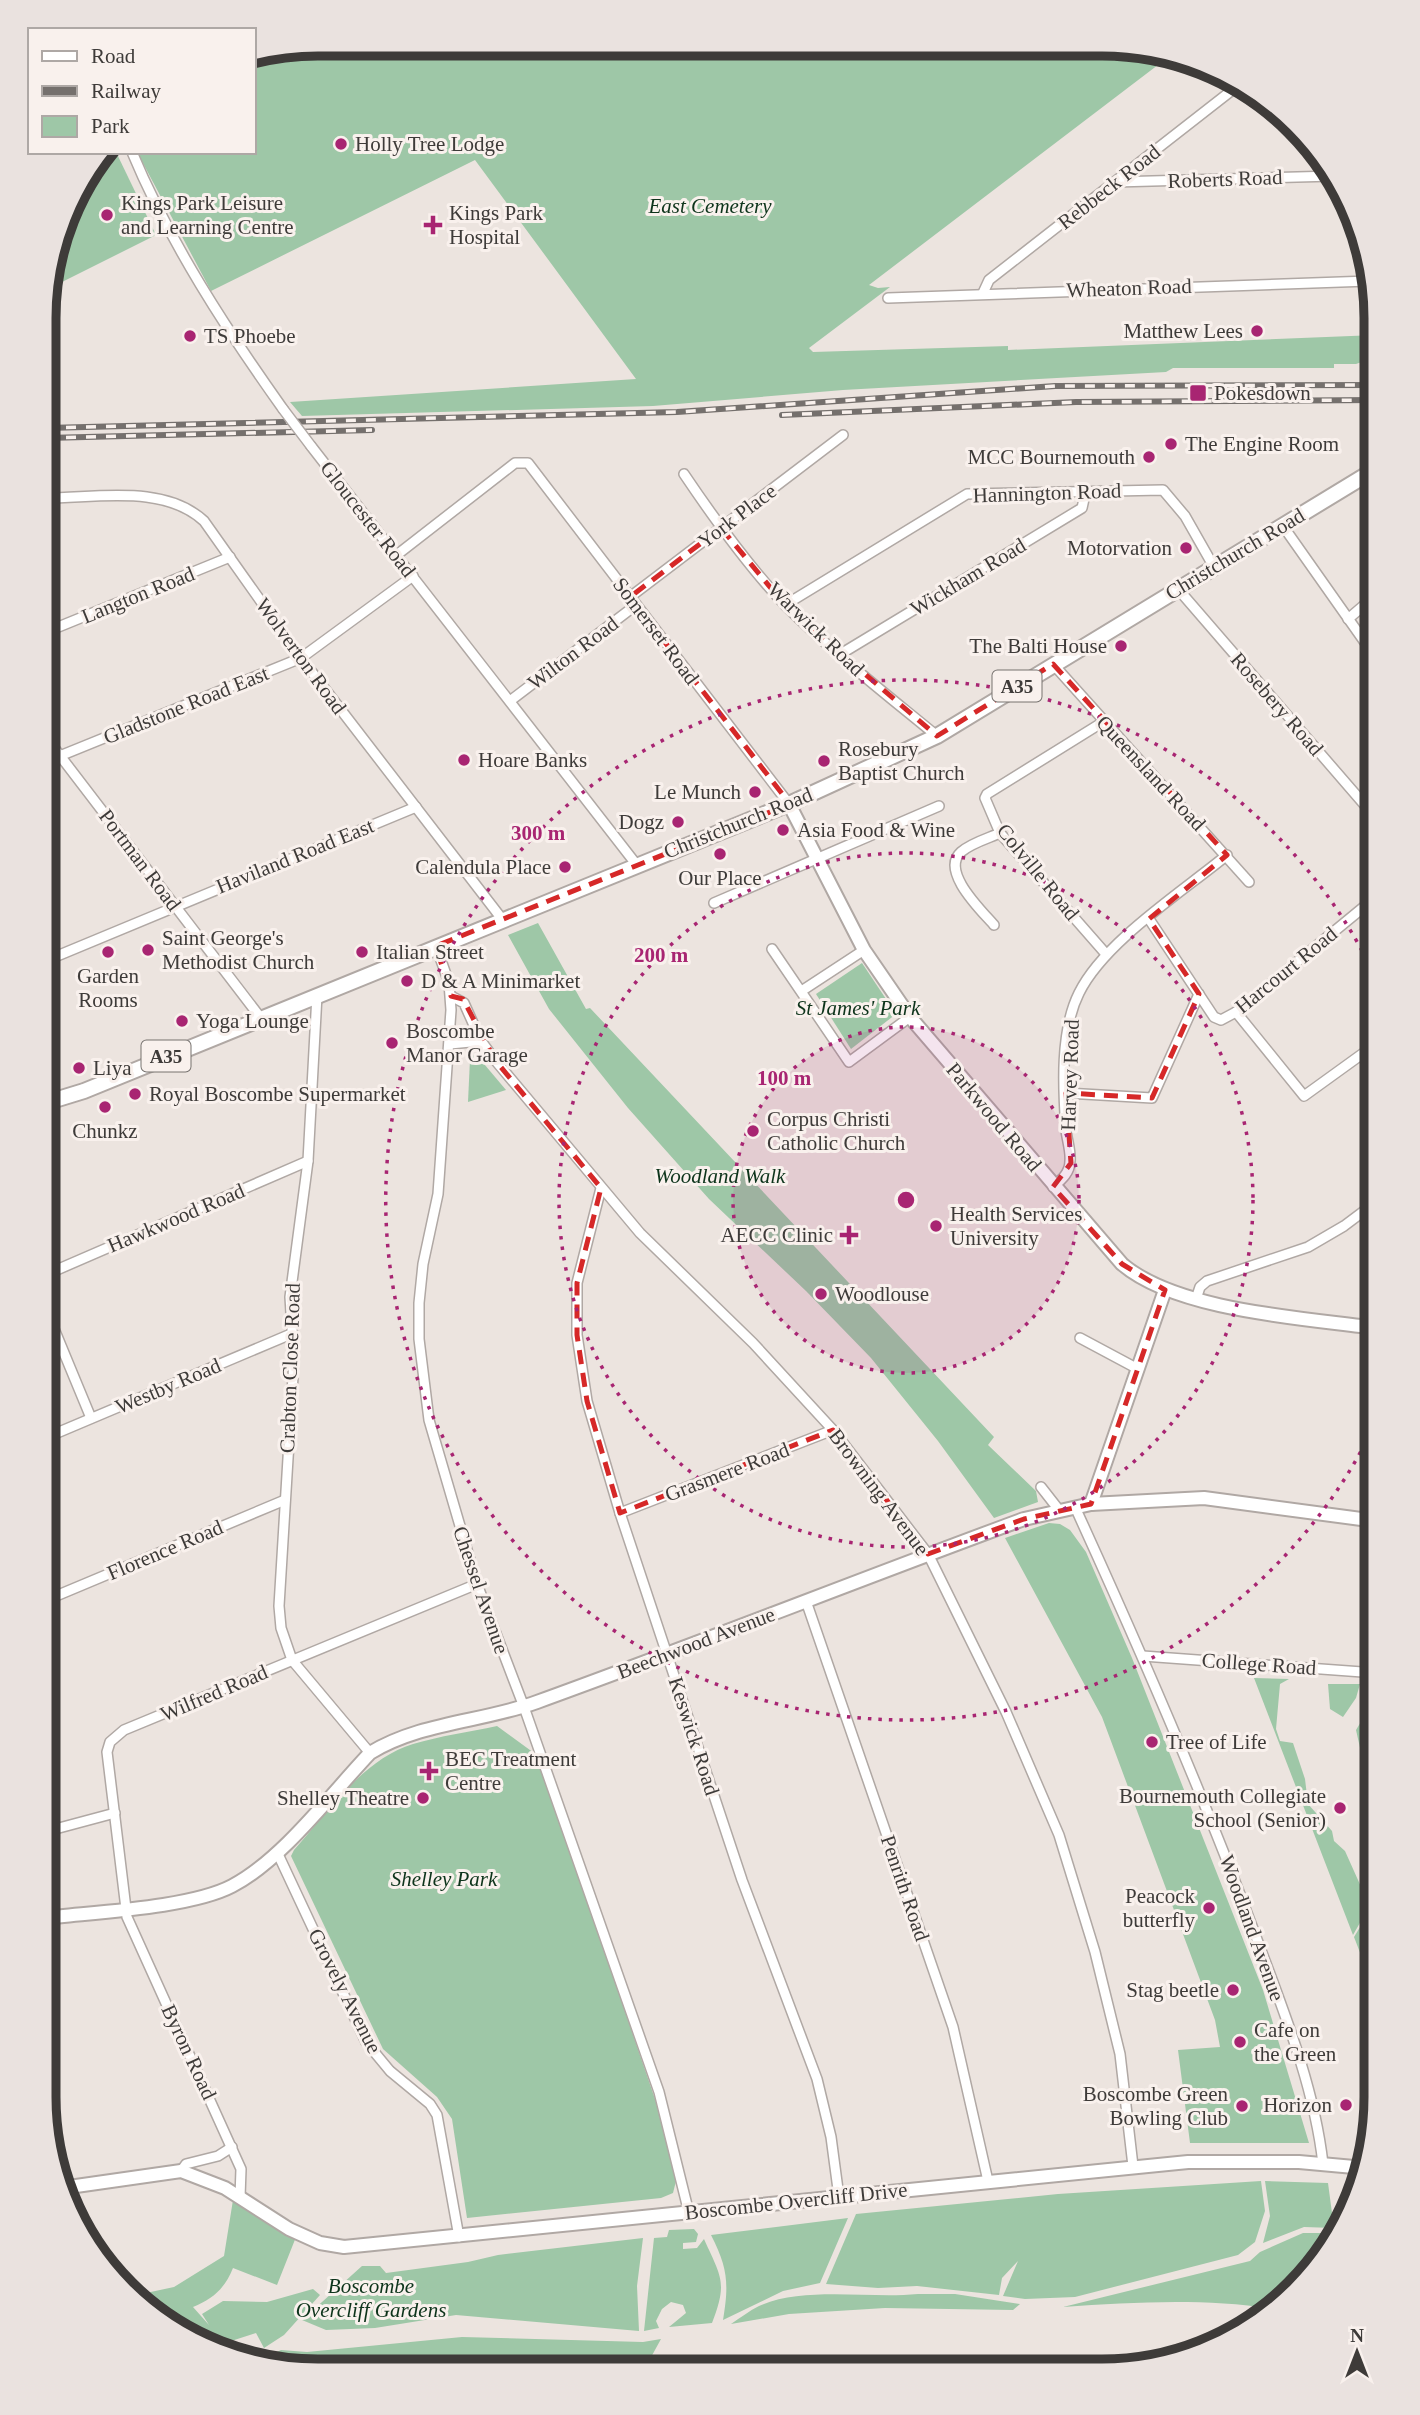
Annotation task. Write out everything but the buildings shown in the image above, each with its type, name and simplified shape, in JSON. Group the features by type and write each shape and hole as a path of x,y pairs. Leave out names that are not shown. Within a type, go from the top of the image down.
{"main road":[{"name":"Christchurch Road","path":"56,1103 260,1017 789,804 937,736 1364,475"},
{"name":"Christchurch Road","path":"56,1101 61,1100"}],"street":[{"name":"Rebbeck Road","path":"982,293 989,280 1232,90"},
{"name":"Gloucester Road","path":"133,154 193,270 251,365 636,864"},
{"name":"Roberts Road","path":"1115,182 1323,176"},
{"name":"Wheaton Road","path":"888,298 1362,281"},
{"name":"York Place","path":"633,601 721,528 843,435"},
{"name":"Somerset Road","path":"398,554 522,461 528,463 789,804"},
{"name":"Warwick Road","path":"684,474 721,528 785,605 839,655 937,736"},
{"name":"Wickham Road","path":"839,655 1083,508 1086,490"},
{"name":"Hannington Road","path":"785,605 967,494 1163,490 1185,516 1214,567"},
{"name":"Wolverton Road","path":"56,498 150,497 190,508 204,521 395,784 416,807 502,919"},
{"path":"1283,526 1364,641"},
{"name":"Langton Road","path":"56,628 230,557"},
{"name":"Gladstone Road East","path":"56,758 301,658 413,576"},
{"name":"Rosebery Road","path":"1178,589 1364,804"},
{"name":"Wilton Road","path":"510,701 633,601"},
{"path":"1348,619 1364,605"},
{"name":"Queensland Road","path":"1053,664 1249,881"},
{"name":"Colville Road","path":"1103,722 987,794 986,803 1000,833 1106,954"},
{"name":"Portman Road","path":"56,750 260,1017"},
{"name":"Parkwood Road","path":"789,804 864,950 910,1017 1053,1187 1122,1264 1139,1279 1196,1300 1364,1326"},
{"path":"714,903 939,806"},
{"name":"Haviland Road East","path":"56,956 174,905 416,807"},
{"path":"994,925 971,900 955,874 955,863 961,852 1000,833"},
{"name":"Harvey Road","path":"1053,1187 1066,1174 1070,1163 1066,1093 1071,1013 1083,986 1106,954 1227,856"},
{"name":"Harcourt Road","path":"1199,995 1214,1017 1220,1020 1236,1012 1364,907"},
{"path":"1066,1093 1152,1098 1199,995 1149,919"},
{"name":"Chessel Avenue","path":"436,946 450,983 451,996 450,1044 438,1194 423,1264 419,1339 429,1420 477,1584 524,1707 659,2092 689,2213"},
{"path":"772,949 803,990 849,1062 910,1017"},
{"path":"803,990 864,950"},
{"name":"Crabton Close Road","path":"317,995 308,1161 290,1297 294,1360 279,1606 281,1628 292,1660 370,1753"},
{"name":"Browning Avenue","path":"451,996 464,1003 481,1041 601,1188 640,1233 753,1343 833,1430 928,1554 1006,1712 1059,1835 1095,1952 1120,2054 1133,2166"},
{"path":"1236,1012 1304,1096 1364,1053"},
{"path":"450,1044 481,1041"},
{"name":"Hawkwood Road","path":"56,1270 308,1161"},
{"name":"Keswick Road","path":"601,1188 578,1283 577,1335 587,1401 620,1513 742,1880 817,2079 831,2137 839,2197"},
{"path":"1196,1300 1200,1287 1207,1281 1308,1247 1364,1211"},
{"path":"1091,1504 1165,1290"},
{"path":"56,1334 91,1418"},
{"name":"Westby Road","path":"56,1433 291,1334"},
{"path":"1080,1338 1138,1369"},
{"name":"Grasmere Road","path":"620,1513 833,1430"},
{"path":"1041,1488 1059,1510"},
{"name":"Beechwood Avenue","path":"56,1917 205,1896 231,1886 256,1871 277,1852 370,1753 411,1733 524,1707 1024,1519 1091,1504 1204,1498 1364,1519"},
{"name":"Florence Road","path":"56,1596 285,1500"},
{"name":"Woodland Avenue","path":"1074,1507 1143,1656 1222,1846 1280,2002 1323,2164"},
{"name":"Wilfred Road","path":"126,1908 107,1752 116,1734 477,1584"},
{"name":"Penrith Road","path":"806,1601 953,2027 988,2181"},
{"name":"College Road","path":"1143,1656 1364,1672"},
{"path":"56,1829 115,1813"},
{"name":"Grovely Avenue","path":"277,1852 366,2042 390,2071 430,2104 437,2115 459,2237"},
{"name":"Byron Road","path":"126,1908 127,1917 232,2147 243,2179 240,2197"},
{"path":"72,2187 181,2171 186,2164 218,2156 232,2147"},
{"name":"Boscombe Overcliff Drive","path":"181,2171 225,2188 289,2229 320,2243 344,2247 1133,2166 1211,2161 1354,2167"}],"highlighted area":[{"path":"721,528 785,605 937,736 1053,664 1227,855 1149,919 1199,994 1152,1098 1066,1093 1071,1163 1053,1187 1122,1264 1165,1290 1091,1504 1024,1519 928,1554 833,1430 620,1513 587,1401 577,1335 577,1283 601,1188 495,1060 463,999 451,996 436,946 790,804 630,597"}],"green space":[{"name":"East Cemetery","path":"318,56 1137,58 1161,63 869,285 878,288 890,287 809,348 813,352 1008,346 1008,350 1364,335 1364,361 1334,364 1334,368 1173,368 1166,372 843,390 653,406 302,416 290,402 636,379 475,160 211,291 138,154 256,154 256,64 283,58"},
{"name":"Kings Park Leisure and Learning Centre","path":"113,154 117,154 156,235 58,284 76,217 91,187"},
{"name":"Woodland Walk","path":"538,923 586,1009 590,1008 994,1437 988,1445 1036,1491 1038,1502 994,1518 938,1441 871,1358 806,1291 709,1199 628,1108 549,1009 508,935"},
{"name":"St James' Park","path":"862,963 896,1014 851,1049 816,994"},
{"path":"474,1055 506,1090 468,1102 470,1059"},
{"path":"1049,1523 1060,1524 1070,1530 1086,1552 1132,1658 1263,1990 1309,2143 1190,2143 1178,2050 1220,2047 1215,2020 1102,1717 1005,1538"},
{"path":"1254,1678 1289,1679 1280,1684 1276,1729 1280,1741 1293,1743 1305,1779 1308,1804 1332,1831 1334,1841 1345,1851 1364,1893 1364,1916 1353,1935"},
{"path":"1328,1684 1360,1684 1356,1698 1343,1717 1330,1709"},
{"path":"1364,1717 1364,1752 1361,1752 1356,1730"},
{"name":"Shelley Park","path":"497,1726 534,1753 561,1824 655,2099 676,2181 673,2193 661,2198 467,2218 452,2119 437,2097 383,2049 291,1856 347,1789 362,1774 395,1751 444,1736"},
{"path":"1364,1921 1364,1963 1354,1937"},
{"path":"1261,2181 1265,2211 1255,2242 1238,2255 1075,2297 1025,2299 1003,2296 1018,2261 1002,2278 999,2295 917,2286 878,2288 826,2284 856,2214 1058,2194"},
{"path":"1265,2181 1328,2183 1333,2220 1329,2228 1304,2227 1263,2243 1270,2216"},
{"path":"233,2200 296,2237 277,2285 233,2268 218,2292 193,2307 209,2325 202,2314 223,2301 267,2302 313,2289 320,2295 284,2335 264,2348 256,2333 227,2342 217,2339 172,2315 144,2293 174,2287 224,2256"},
{"path":"848,2218 820,2283 783,2291 723,2320 726,2276 711,2235"},
{"path":"694,2229 698,2234 696,2242 683,2243 683,2249 697,2248 704,2239 720,2280 720,2298 712,2323 669,2327 686,2313 683,2305 671,2302 662,2309 656,2321 659,2328 644,2331 654,2238 667,2237 669,2230"},
{"path":"1303,2233 1326,2233 1299,2270 1259,2307 1196,2302 1063,2307 1250,2261 1260,2252"},
{"name":"Boscombe Overcliff Gardens","path":"643,2238 637,2286 639,2331 456,2315 375,2328 326,2330 302,2320 362,2266 380,2266 386,2273 468,2262 498,2255"},
{"path":"955,2294 1020,2304 1013,2310 885,2308 789,2314 731,2324 759,2306 796,2296"},
{"path":"462,2337 643,2342 661,2339 650,2359 318,2359 271,2355 281,2350 307,2352"}],"railway":[{"path":"56,428 677,412 1055,386 1364,385"},
{"path":"782,415 1076,402 1364,400"},
{"path":"56,438 372,430"}],"place":[{"name":"Holly Tree Lodge","path":"341,144"},
{"name":"Kings Park Leisure and Learning Centre","path":"107,215"},
{"name":"Kings Park Hospital","path":"433,225"},
{"name":"Matthew Lees","path":"1257,331"},
{"name":"TS Phoebe","path":"190,336"},
{"name":"Pokesdown","path":"1198,393"},
{"name":"The Engine Room","path":"1171,444"},
{"name":"MCC Bournemouth","path":"1149,457"},
{"name":"Motorvation","path":"1186,548"},
{"name":"The Balti House","path":"1121,646"},
{"name":"Hoare Banks","path":"464,760"},
{"name":"Rosebury Baptist Church","path":"824,761"},
{"name":"Le Munch","path":"755,792"},
{"name":"Dogz","path":"678,822"},
{"name":"Asia Food & Wine","path":"783,830"},
{"name":"Our Place","path":"720,854"},
{"name":"Calendula Place","path":"565,867"},
{"name":"Saint George's Methodist Church","path":"148,950"},
{"name":"Garden Rooms","path":"108,952"},
{"name":"Italian Street","path":"362,952"},
{"name":"D & A Minimarket","path":"407,981"},
{"name":"Yoga Lounge","path":"182,1021"},
{"name":"Boscombe Manor Garage","path":"392,1043"},
{"name":"Liya","path":"79,1068"},
{"name":"Royal Boscombe Supermarket","path":"135,1094"},
{"name":"Chunkz","path":"105,1107"},
{"name":"Corpus Christi Catholic Church","path":"753,1131"},
{"name":"Health Services University","path":"936,1226"},
{"name":"AECC Clinic","path":"849,1235"},
{"name":"Woodlouse","path":"821,1294"},
{"name":"Tree of Life","path":"1152,1742"},
{"name":"BEC Treatment Centre","path":"429,1771"},
{"name":"Shelley Theatre","path":"423,1798"},
{"name":"Bournemouth Collegiate School (Senior)","path":"1340,1808"},
{"name":"Peacock butterfly","path":"1209,1908"},
{"name":"Stag beetle","path":"1233,1990"},
{"name":"Cafe on the Green","path":"1240,2042"},
{"name":"Horizon","path":"1346,2105"},
{"name":"Boscombe Green Bowling Club","path":"1242,2106"}]}
